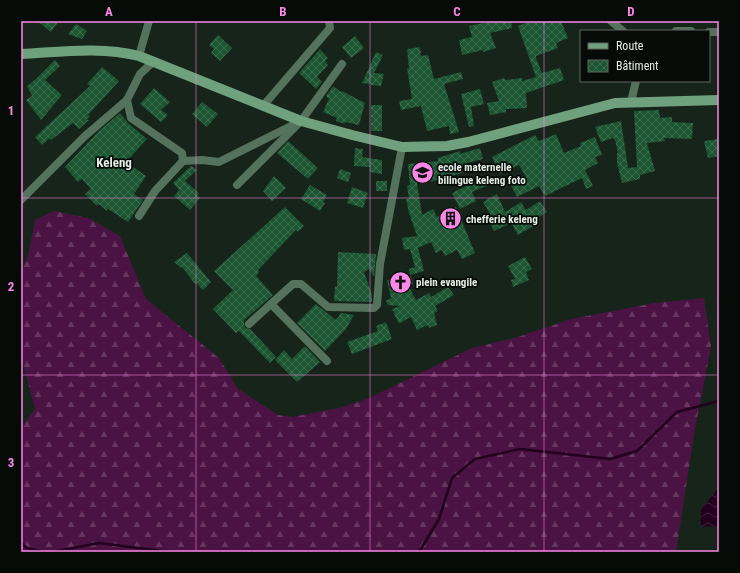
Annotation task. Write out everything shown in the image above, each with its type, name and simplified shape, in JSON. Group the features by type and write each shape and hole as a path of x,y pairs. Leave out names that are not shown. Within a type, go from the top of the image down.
{"main road":[{"path":"21,54 85,50 125,52 154,61 301,121 352,135 402,146 447,146 468,142 615,103 717,98"}],"street":[{"path":"139,56 149,21"},
{"path":"263,106 330,28 329,21"},
{"path":"611,21 622,30"},
{"path":"21,200 85,136 127,100 140,74 154,61"},
{"path":"238,185 301,121 342,64"},
{"path":"631,102 636,82"},
{"path":"127,100 131,118 182,153 183,161"},
{"path":"139,216 155,191 183,161 202,160 219,162 301,121"},
{"path":"249,324 293,284 297,283 328,307 374,308 377,305 380,264 402,146"},
{"path":"271,304 327,361"}],"green space":[{"path":"54,211 88,218 120,236 146,299 219,358 238,389 278,415 292,417 339,408 367,399 472,348 518,337 571,319 655,303 704,298 711,347 694,434 676,552 21,552 21,428 35,409 21,356 21,272 28,256 35,220"}],"water":[{"path":"719,487 719,526 701,527 701,510"}],"building":[{"path":"37,21 59,21 51,32"},
{"path":"493,21 511,21 512,28 490,33 496,48 483,52 483,50 462,55 459,40 472,37 469,26"},
{"path":"529,21 561,21 568,38 556,43 558,48 536,56 536,58 542,73 560,68 564,80 526,93 527,108 506,109 506,112 490,115 487,103 499,101 492,82 504,78 505,80 522,78 522,81 536,77 518,26"},
{"path":"76,24 87,31 82,39 68,34"},
{"path":"218,35 232,48 220,61 211,53 214,49 209,45"},
{"path":"355,36 364,48 351,58 342,47"},
{"path":"420,47 421,56 428,55 434,79 461,72 463,79 444,84 459,132 450,134 449,126 427,131 421,106 401,110 399,101 412,99 407,68 409,68 407,49"},
{"path":"320,49 328,58 325,61 328,65 317,77 322,82 316,89 299,73"},
{"path":"376,52 383,55 374,73 384,74 381,86 371,85 371,82 370,84 362,83"},
{"path":"55,60 60,66 45,80 62,95 41,120 26,100 32,96 27,86"},
{"path":"102,67 119,81 88,115 90,116 87,120 89,120 79,129 73,123 42,145 35,137 90,86 87,84"},
{"path":"333,86 341,92 342,91 365,103 359,125 345,122 344,124 336,121 337,118 323,112 329,99 326,96"},
{"path":"154,88 170,102 161,110 168,115 161,122 140,104"},
{"path":"480,89 484,104 471,107 474,126 469,127 461,94"},
{"path":"202,102 218,114 207,127 192,114"},
{"path":"371,105 382,105 382,131 371,131"},
{"path":"659,110 660,118 672,117 672,122 693,123 692,139 664,138 665,141 647,143 655,171 640,175 640,179 622,183 617,163 618,153 615,140 613,138 601,142 595,127 621,121 628,168 637,167 634,111"},
{"path":"120,113 128,123 147,139 126,162 146,176 134,194 143,200 128,222 108,209 107,211 99,204 97,206 85,194 91,189 82,179 78,182 65,167 99,131"},
{"path":"556,134 564,153 581,146 580,143 595,137 602,155 595,157 598,163 585,170 593,186 586,189 582,178 545,196 539,186 517,197 511,186 526,177 519,165 500,174 492,157 535,135 539,141"},
{"path":"719,139 719,156 708,158 704,141"},
{"path":"288,141 318,168 308,179 277,153"},
{"path":"355,148 363,149 362,157 382,160 382,174 370,172 370,167 354,166"},
{"path":"480,148 483,159 463,164 466,172 433,181 417,183 422,215 433,209 437,217 456,207 475,253 462,259 457,250 445,256 442,250 436,253 431,242 418,248 424,271 410,275 409,269 415,267 410,249 404,250 402,238 417,236 406,199 409,199 407,186 410,185 408,164 438,161 438,158 460,151 460,154"},
{"path":"191,166 197,170 185,181 199,193 197,195 200,198 190,210 174,196 179,190 173,183"},
{"path":"340,169 351,173 348,182 337,178"},
{"path":"489,175 493,183 472,192 476,201 460,209 452,193"},
{"path":"274,176 286,188 272,201 263,191"},
{"path":"376,181 387,181 387,191 376,191"},
{"path":"310,185 327,195 323,202 325,203 320,211 301,199"},
{"path":"352,187 368,193 363,208 347,203"},
{"path":"497,194 505,212 521,202 526,210 540,201 547,212 533,221 535,225 518,235 511,223 494,231 486,215 490,214 483,202"},
{"path":"285,207 304,226 298,232 296,230 258,270 259,272 256,276 273,295 244,320 245,328 250,329 276,357 270,363 239,331 236,333 213,309 233,290 214,271"},
{"path":"338,252 376,254 374,277 369,269 364,272 372,295 372,302 334,301 335,286 337,287"},
{"path":"187,253 211,282 203,290 196,283 195,284 182,267 181,268 174,262"},
{"path":"525,257 532,269 526,272 529,280 513,287 511,280 515,279 508,266"},
{"path":"411,276 413,284 408,285 416,300 429,293 431,297 448,287 454,295 435,306 438,311 434,313 437,325 429,328 428,325 417,330 411,317 400,323 398,322 392,309 400,306 388,305 386,301 391,298 387,280"},
{"path":"316,304 336,320 341,313 354,315 346,329 325,351 297,323"},
{"path":"386,322 392,339 352,354 347,342 378,331 376,326"},
{"path":"305,346 320,362 297,382 275,360 284,350 292,359"}],"waterway":[{"path":"419,552 439,519 452,478 475,459 520,449 610,459 637,451 677,412 719,401"},
{"path":"21,543 27,548 44,552"},
{"path":"52,552 99,543 170,552"}],"place":[{"name":"ecole maternelle bilingue keleng foto","path":"422,173"},
{"name":"chefferie keleng","path":"451,219"},
{"name":"plein evangile","path":"400,282"}],"district":[{"name":"Keleng","path":"114,162"}]}
